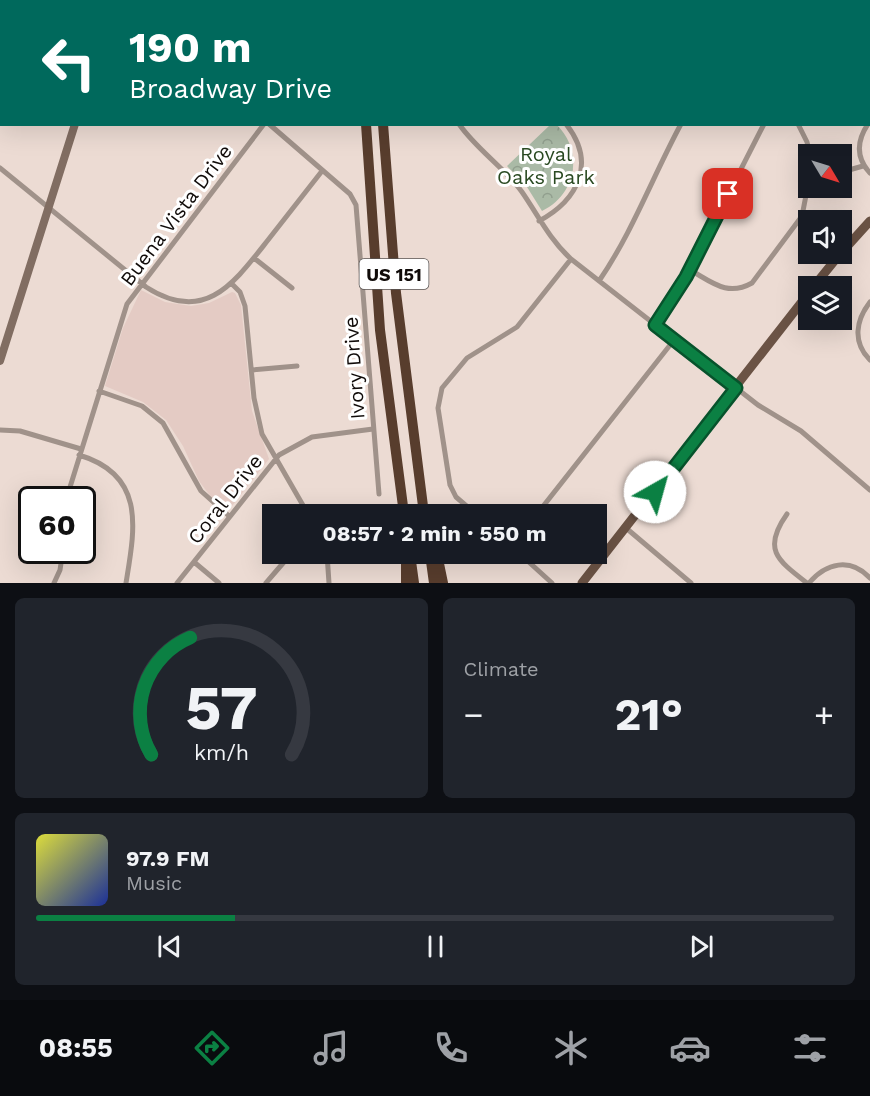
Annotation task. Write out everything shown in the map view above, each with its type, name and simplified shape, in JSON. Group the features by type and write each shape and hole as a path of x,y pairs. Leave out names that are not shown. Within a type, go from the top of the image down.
{"highway":[{"name":"US 151","path":"366,126 380,330 402,504"},
{"name":"US 151","path":"383,126 396,293 423,504"},
{"path":"412,422 427,504"},
{"path":"406,583 407,564"},
{"path":"410,564 414,583"},
{"path":"431,564 434,583"},
{"path":"439,564 443,583"}],"main road":[{"path":"0,361 74,126"},
{"path":"852,240 869,219"},
{"path":"822,276 832,264"},
{"path":"582,583 798,307"}],"street":[{"name":"Buena Vista Drive","path":"70,486 122,317 141,283 262,126"},
{"path":"0,168 141,283 158,294 182,302 208,299 232,284 322,171 271,126"},
{"path":"460,126 475,146 522,192 554,242 571,259 736,388 767,411 801,431 870,490"},
{"path":"539,221 563,207 573,192 579,176 579,149 568,126"},
{"path":"598,281 627,236 655,172 680,126"},
{"path":"655,325 690,270 764,126"},
{"path":"799,126 808,144"},
{"path":"867,126 859,142 859,156 863,166 870,173"},
{"path":"852,169 863,166"},
{"name":"Ivory Drive","path":"322,171 350,194 355,203 380,494"},
{"path":"690,270 726,290 741,288 752,283 802,216 805,198"},
{"path":"254,258 292,288"},
{"path":"465,504 456,496 450,485 438,408 440,392 466,358 517,327 571,259"},
{"path":"232,284 240,292 245,306 262,435 302,504"},
{"path":"870,302 861,315 857,328 860,345 870,360"},
{"path":"545,504 674,340"},
{"path":"252,370 297,366"},
{"path":"99,391 142,406 163,423 201,491 229,516"},
{"name":"Coral Drive","path":"177,583 275,459 290,447 312,437 373,429"},
{"path":"0,430 20,431 80,452 106,467 124,487 130,499 134,526 126,583"},
{"path":"787,514 775,530 775,550 783,564 808,583 822,569 835,564 857,567 870,578"},
{"path":"626,528 691,583"},
{"path":"194,562 219,583"},
{"path":"54,583 61,564"},
{"path":"266,583 282,564"},
{"path":"327,564 328,583"},
{"path":"531,564 552,583"}],"shaded area":[{"path":"141,290 165,302 191,306 209,303 232,292 235,293 241,305 252,411 269,459 229,510 211,497 199,481 183,446 166,420 143,402 105,386 123,328"}],"green space":[{"name":"Royal Oaks Park","path":"549,126 558,126 566,136 571,148 573,160 569,184 554,204 542,211 527,187 507,166"}],"route":[{"path":"655,492 736,388 655,325 686,277 728,194"}]}
